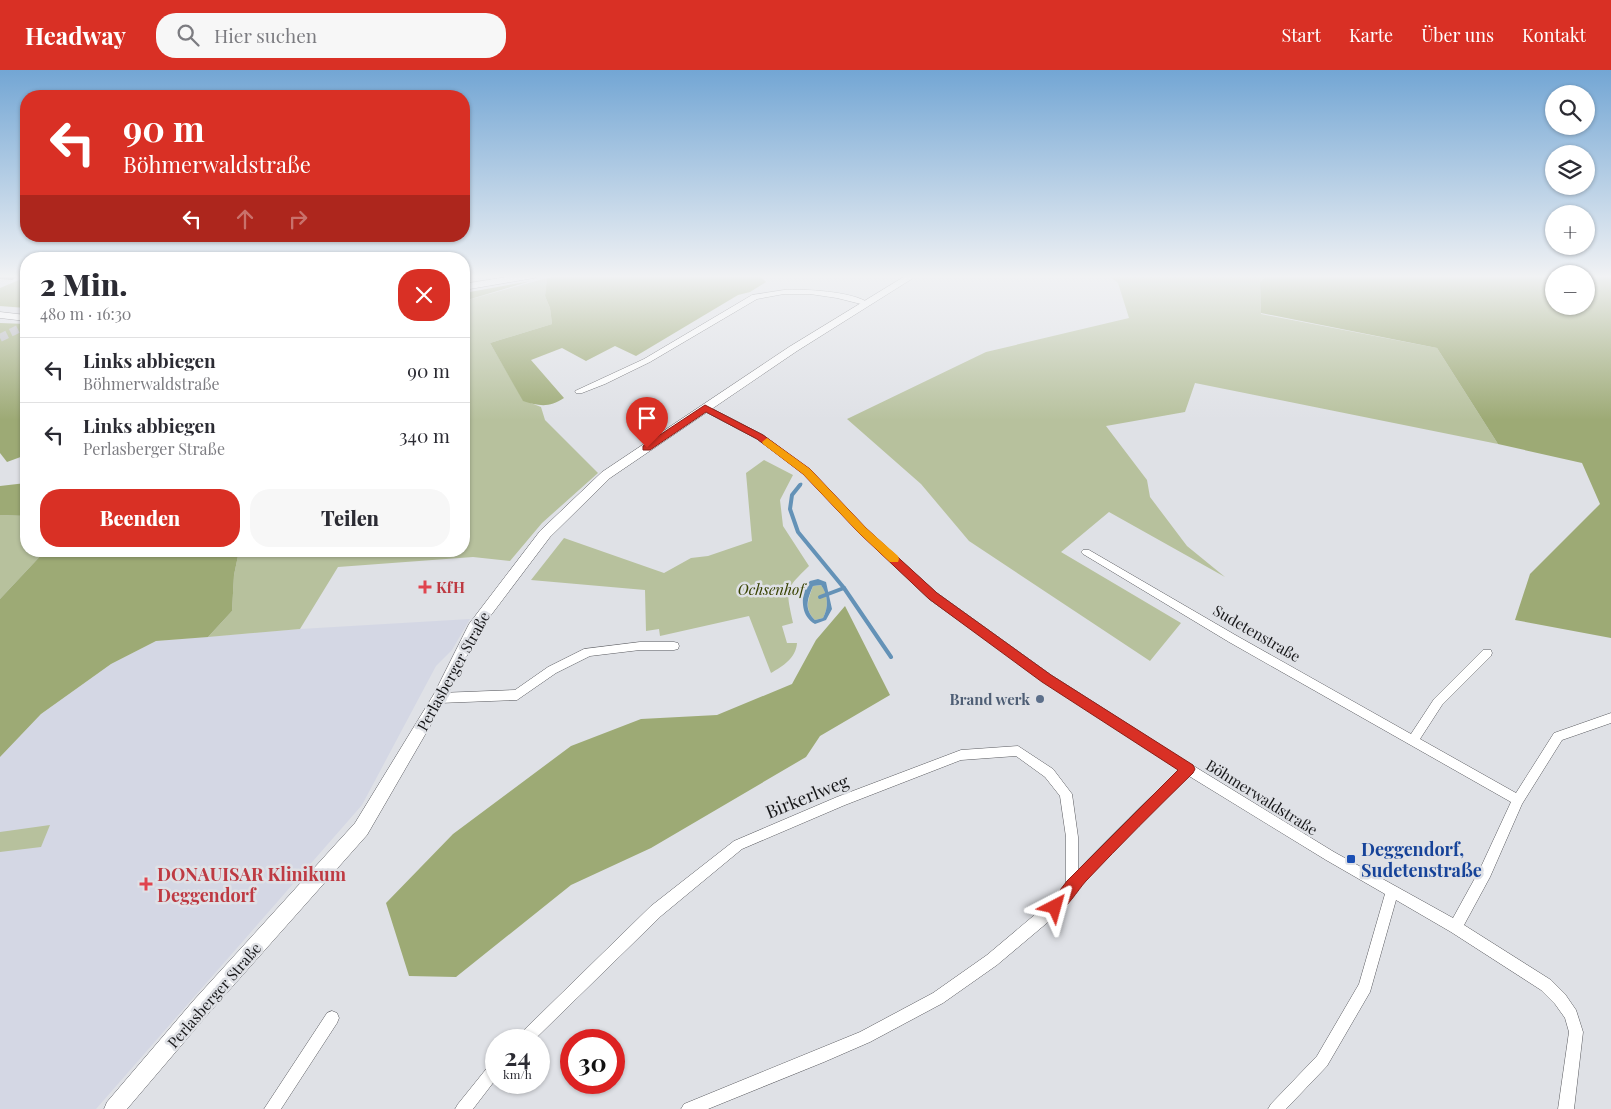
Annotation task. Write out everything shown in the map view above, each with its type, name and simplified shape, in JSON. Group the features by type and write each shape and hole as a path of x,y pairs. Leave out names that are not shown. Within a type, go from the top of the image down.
{"street":[{"path":"579,391 606,382 652,358 710,323"},
{"name":"Perlasberger Straße","path":"114,1109 201,1008 361,829 439,698 474,628 545,534 606,476 834,323"},
{"name":"Böhmerwaldstraße","path":"705,408 760,437 807,472 862,530 933,596 1047,678 1188,769 1392,892 1456,928 1546,985 1560,999 1571,1015 1576,1032 1566,1109"},
{"name":"Sudetenstraße","path":"1086,552 1233,639 1518,800"},
{"path":"439,698 517,695 552,670 588,652 640,646 674,646"},
{"path":"1412,741 1438,702 1487,653"},
{"path":"1456,928 1485,873 1518,800 1558,736 1611,718"},
{"name":"Birkerlweg","path":"535,1029 656,911 738,845 840,801 961,755 1018,751 1049,773 1066,794 1072,837 1072,886"},
{"path":"689,1109 865,1037 938,998 1013,942 1055,907 1072,886 1133,822 1188,769"},
{"path":"1276,1109 1322,1061 1364,986 1392,892"},
{"path":"272,1109 332,1018"},
{"path":"464,1109 485,1082"}],"shaded area":[{"name":"DONAUISAR Klinikum Deggendorf","path":"470,619 452,650 436,666 362,805 96,1109 0,1109 0,757 41,714 111,664 156,641 300,629"}],"green space":[{"path":"0,323 20,324 20,457 7,462 0,453"},
{"path":"470,323 552,323 490,343 523,400 541,407 545,420 598,473 542,523 510,561 473,557 338,567 300,629 208,637 232,611 234,575 238,557 470,557"},
{"path":"690,323 636,356 615,346 586,361 562,348 531,360 564,398 549,405 523,401 490,343 552,324"},
{"path":"1106,323 1310,323 1437,348 1498,444 1195,383 1185,412 1106,426 1147,480 1150,497 1187,546 1225,577 1109,512 1061,552 1181,623 1150,661 969,541 921,484 847,419 986,352"},
{"path":"1314,323 1611,323 1611,638 1515,620 1530,574 1600,504 1582,463 1498,444 1437,348"},
{"name":"Ochsenhof","path":"764,460 793,475 780,500 783,526 809,566 795,580 789,591 788,597 793,623 782,626 787,643 797,643 796,648 788,661 771,673 749,616 660,636 659,629 646,631 645,590 531,580 564,538 664,573 691,558 708,556 752,541 746,473"},
{"path":"20,484 20,516 0,515 0,486"},
{"path":"0,515 20,516 20,557 39,557 0,599"},
{"path":"39,557 238,557 234,575 232,611 208,637 156,641 111,664 41,714 0,757 0,599"},
{"path":"821,585 826,596 827,605 823,618 815,620 809,612 809,600 813,586"},
{"path":"845,606 890,695 820,736 806,757 651,848 571,885 456,977 409,976 386,903 453,834 571,746 641,719 717,715 792,684 816,640"},
{"path":"50,825 41,847 0,852 0,832"}],"water":[{"path":"818,579 826,582 832,609 826,620 815,624 807,617 803,603 804,587 810,581","holes":["821,585 827,601 826,610 823,618 815,620 809,612 809,596 813,586"]}],"waterway":[{"path":"800,485 792,495 790,509 798,532 844,588"},
{"path":"820,597 844,588"},
{"path":"844,588 891,657"}],"tunnel":[{"path":"0,338 20,328"}],"slow traffic":[{"path":"767,442 807,472 862,530 894,559"}],"place":[{"name":"KfH","path":"425,587"},
{"name":"Brand werk","path":"1040,699"},
{"name":"Deggendorf, Sudetenstraße","path":"1351,859"},
{"name":"DONAUISAR Klinikum Deggendorf","path":"146,884"}],"route":[{"path":"647,448 705,408 760,437 807,472 862,530 933,596 1047,678 1188,769 1133,822 1072,886 1055,907"}]}
